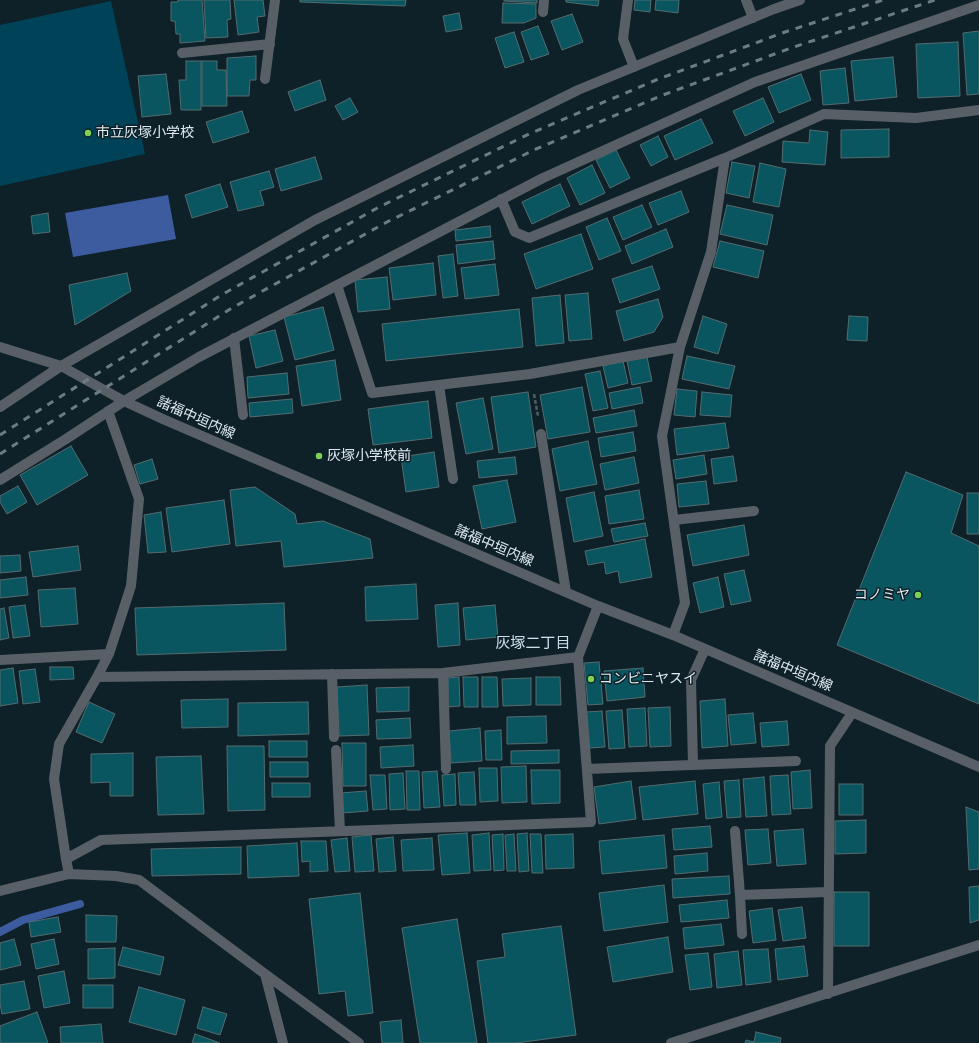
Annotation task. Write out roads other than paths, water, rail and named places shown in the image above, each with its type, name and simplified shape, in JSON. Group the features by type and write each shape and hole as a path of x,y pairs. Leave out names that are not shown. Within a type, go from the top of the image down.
{"street":[{"path":"266,79 275,0"},
{"path":"543,12 544,0"},
{"path":"628,0 623,39 634,67"},
{"path":"746,0 752,18"},
{"path":"0,407 61,366 315,220 578,90 774,9 800,0"},
{"path":"0,480 66,440 124,401 199,357 542,178 755,82 979,5"},
{"path":"182,53 270,44"},
{"path":"501,200 516,232 529,238 725,158 824,114 916,118 979,110"},
{"path":"673,635 685,603 662,436 680,347 711,252 725,158"},
{"path":"337,285 372,393 530,374 680,347"},
{"path":"234,338 243,415"},
{"name":"諸福中垣内線","path":"0,347 61,366 124,401 179,426 598,606 673,635 979,767"},
{"path":"439,385 453,479"},
{"path":"69,874 54,779 59,744 109,654 131,586 139,498 108,411"},
{"path":"541,434 566,592"},
{"path":"674,520 754,510"},
{"path":"66,859 101,840 591,822 578,657 598,606"},
{"path":"693,765 691,680 705,649"},
{"path":"0,660 109,654"},
{"path":"97,677 443,672 578,657"},
{"path":"443,672 446,769"},
{"path":"332,674 334,737"},
{"path":"828,994 830,746 852,713"},
{"path":"336,750 340,831"},
{"path":"587,769 796,761"},
{"path":"735,831 742,934"},
{"path":"0,891 69,874 116,876 139,880 359,1043"},
{"path":"740,894 828,892"},
{"path":"671,1043 979,945"},
{"path":"265,974 283,1043"}],"water":[{"path":"168,195 176,239 73,257 65,213"}],"waterway":[{"path":"0,932 23,920 80,904"}],"railway":[{"path":"0,435 223,294 379,207 529,134 656,80 785,32 883,0"},
{"path":"0,454 232,308 387,222 536,149 663,95 791,48 935,0"}],"place":[{"name":"市立灰塚小学校","path":"88,133"},
{"name":"灰塚小学校前","path":"319,456"},
{"name":"コノミヤ","path":"918,595"},
{"name":"コンビニヤスイ","path":"591,679"}],"district":[{"name":"灰塚二丁目","path":"533,643"}]}
